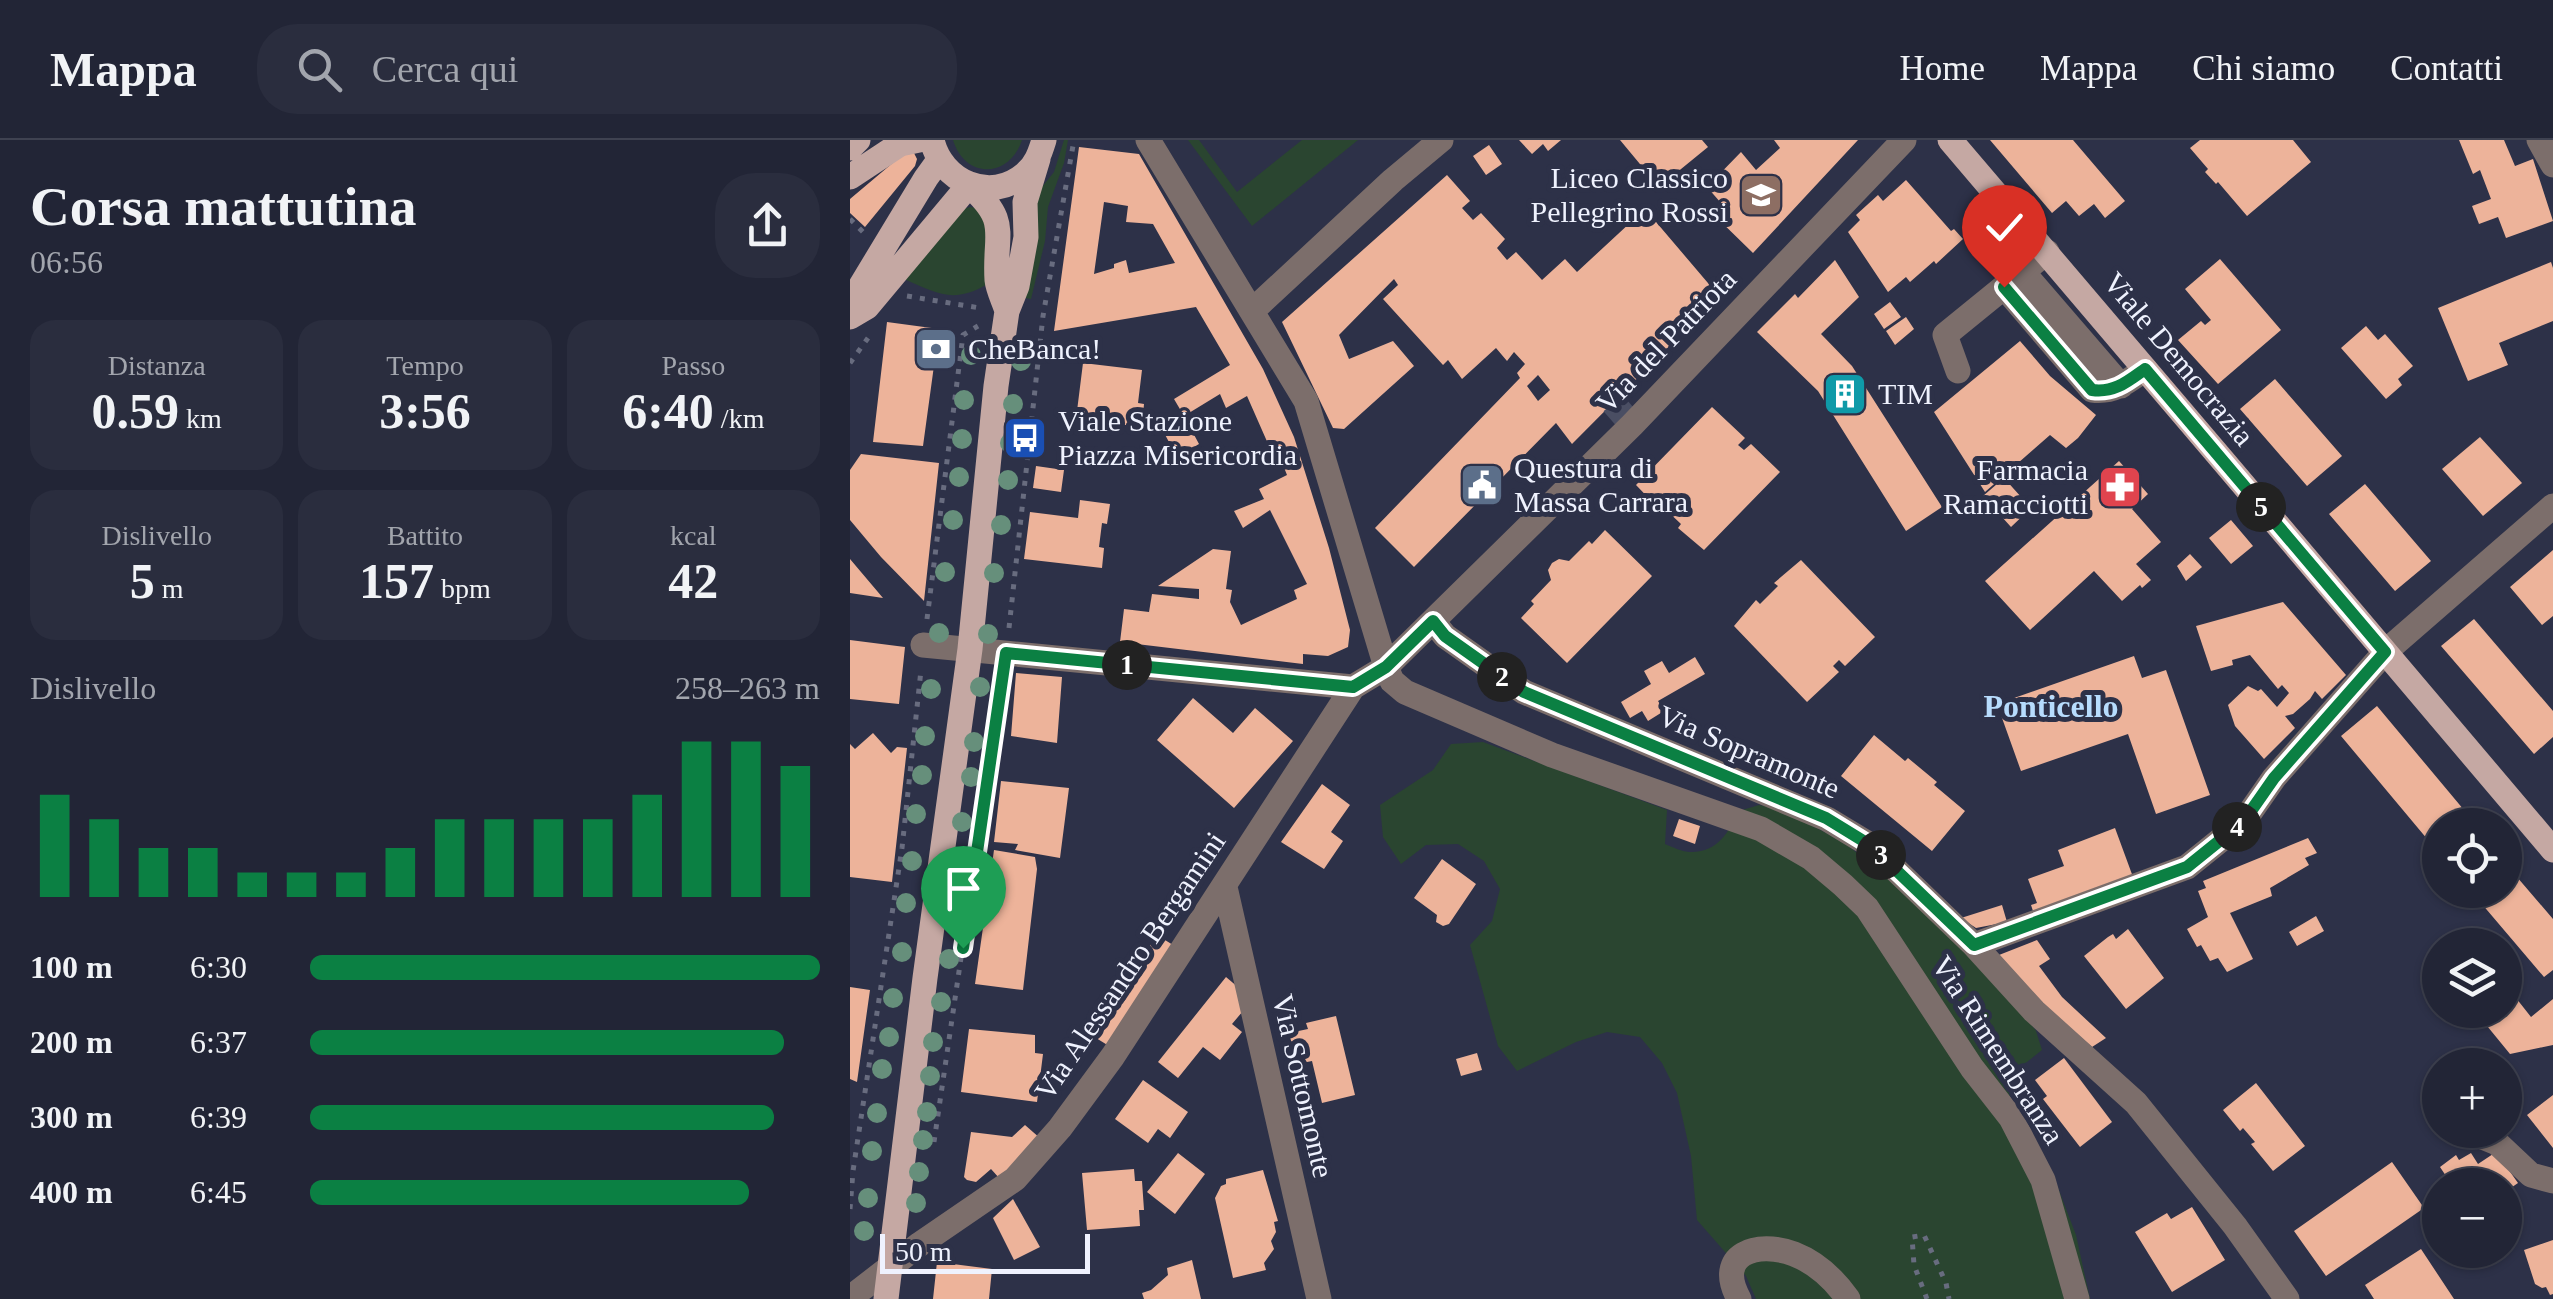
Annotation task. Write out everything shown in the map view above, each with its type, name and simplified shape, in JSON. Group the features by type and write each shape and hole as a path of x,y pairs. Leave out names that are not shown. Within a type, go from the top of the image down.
{"main road":[{"path":"850,148 858,140"},
{"path":"850,177 900,144 919,140"},
{"name":"Viale Democrazia","path":"1950,140 2553,850"},
{"path":"935,150 947,171 988,203 996,218 997,284 1007,311"},
{"path":"851,316 854,297 926,178 935,150"},
{"path":"969,185 1004,186 1024,176 1041,150"},
{"path":"886,1299 970,649 996,386 1007,311 1018,286 1026,238 1025,202 1041,150"},
{"path":"851,316 867,306 969,185"}],"street":[{"path":"1148,140 1306,401 1386,667"},
{"path":"1252,311 1440,140"},
{"name":"Via del Patriota","path":"1386,667 1632,425 1904,140"},
{"path":"2539,140 2553,165"},
{"path":"1958,370 1945,335 2047,252"},
{"path":"2013,279 2121,386 2145,369"},
{"path":"1974,945 2187,867 2244,821 2274,778 2385,652 2553,506"},
{"name":"Via Sopramonte","path":"1433,621 1445,636 1524,692 1826,818 1870,845 1974,945 2034,1011 2136,1103 2235,1226 2287,1299"},
{"path":"923,645 1353,687"},
{"name":"Via Alessandro Bergamini","path":"850,1298 1015,1179 1060,1128 1114,1056 1353,687 1386,667"},
{"name":"Via Rimembranza","path":"1386,667 1392,681 1404,692 1552,754 1761,829 1811,858 1843,885 1867,908 1972,1068 2010,1118 2043,1180 2078,1299"},
{"name":"Via Sottomonte","path":"1225,887 1319,1299"},
{"path":"2503,1148 2531,1176 2553,1181"},
{"path":"1737,1297 1730,1269 1738,1258 1751,1251 1780,1250 1816,1266 1848,1299"}],"path":[{"path":"934,1145 1006,653 1043,316 1074,140"},
{"path":"898,294 1007,311"},
{"path":"850,1210 902,848 923,645 963,334 1007,311"},
{"path":"1927,1299 1914,1265 1912,1236 1924,1235 1946,1283 1949,1299"}],"green space":[{"path":"953,140 1022,140 1007,162 987,169 967,162"},
{"path":"1064,140 1068,140 1064,163 1048,207 1045,241 1031,299 1025,298 1034,197 1054,172"},
{"path":"1188,140 1199,140 1237,192 1302,140 1358,140 1252,226"},
{"path":"978,208 986,216 986,285 954,295 904,279 963,209"},
{"path":"1483,742 1667,810 1665,844 1681,850 1699,851 1715,845 1739,811 1759,805 1779,809 1842,841 1878,870 1939,926 2036,1031 2042,1050 2010,1071 2010,1100 2052,1172 2076,1235 2090,1299 1756,1299 1746,1276 1697,1220 1691,1156 1677,1093 1662,1063 1640,1037 1607,1032 1576,1042 1517,1071 1498,1046 1470,945 1492,921 1500,889 1484,861 1458,844 1426,845 1401,864 1383,837 1380,805 1433,770 1451,744"}],"building":[{"path":"1519,140 1561,140 1548,151 1543,144 1532,154"},
{"path":"1620,140 1702,140 1708,147 1659,187"},
{"name":"Liceo Classico Pellegrino Rossi","path":"1774,140 1858,140 1753,253 1711,212 1721,203 1707,187 1741,152 1756,170 1780,148"},
{"path":"1990,140 2073,140 2125,201 2105,218 2094,204 2079,216 2066,201 2052,213"},
{"path":"2200,140 2293,140 2311,162 2247,216 2205,172 2208,169 2190,148"},
{"path":"2459,140 2504,140 2515,166 2533,159 2553,221 2506,238 2498,217 2479,224 2472,206 2491,199 2480,170 2473,174"},
{"path":"1489,145 1502,164 1486,175 1473,156"},
{"path":"1079,147 1139,154 1263,369 1294,437 1329,548 1350,630 1348,647 1328,656 1303,654 1303,664 1120,642 1124,609 1149,612 1152,594 1199,599 1199,589 1158,586 1213,549 1231,551 1226,589 1232,590 1230,602 1241,625 1297,599 1294,590 1307,584 1270,510 1243,528 1234,511 1264,499 1259,489 1287,475 1247,396 1226,408 1220,394 1184,416 1174,399 1230,365 1196,307 1054,331","holes":["1104,202 1128,206 1126,222 1153,224 1175,263 1129,273 1126,260 1094,274"]},
{"path":"914,153 915,166 865,227 850,213 850,199 901,156"},
{"path":"1447,175 1470,201 1462,208 1473,220 1481,213 1505,239 1497,248 1507,260 1516,252 1542,280 1565,259 1577,272 1645,209 1719,296 1572,444 1556,423 1414,567 1375,528 1520,378 1517,373 1525,364 1514,352 1507,361 1496,348 1462,379 1448,360 1443,365 1383,299 1398,285 1394,279 1339,335 1349,359 1393,341 1414,366 1344,429 1333,428 1282,322","holes":["1538,375 1550,390 1538,401 1527,386"]},
{"path":"1906,180 1951,231 1954,229 1963,239 1936,264 1934,261 1910,282 1906,277 1888,292 1848,232 1860,220 1856,215 1878,195 1883,201"},
{"path":"2220,259 2281,330 2218,384 2178,340 2201,321 2205,325 2211,320 2185,289"},
{"name":"TIM","path":"1835,260 1859,297 1821,334 1852,366 1942,507 1906,531 1818,391 1757,332"},
{"path":"2551,262 2553,321 2499,343 2508,365 2468,381 2438,308"},
{"path":"1890,302 1901,317 1884,329 1874,314"},
{"path":"1906,317 1914,329 1895,345 1886,331"},
{"path":"887,322 939,329 923,446 873,442"},
{"path":"2366,326 2378,340 2385,334 2413,366 2398,379 2402,385 2386,399 2341,348"},
{"path":"2020,341 2050,376 2096,415 2066,448 2050,435 1985,492 1934,412"},
{"path":"1083,363 1142,370 1138,403 1144,404 1142,427 1076,419"},
{"path":"2275,379 2342,456 2307,486 2240,409"},
{"path":"1712,407 1745,438 1738,445 1744,450 1751,444 1780,472 1704,550 1636,485"},
{"path":"1184,416 1199,444 1177,457 1162,429"},
{"path":"2480,437 2522,483 2483,516 2442,469"},
{"path":"861,454 939,463 924,601 850,520 850,470"},
{"path":"2119,461 2148,494 2132,509 2161,542 2136,564 2151,580 2122,601 2094,571 2030,630 1985,581"},
{"path":"1036,466 1064,470 1061,492 1033,488"},
{"path":"2004,478 2031,508 2011,527 1983,496"},
{"path":"2365,484 2431,561 2395,591 2329,514"},
{"path":"1080,500 1110,504 1107,524 1102,523 1099,547 1104,548 1102,568 1024,559 1030,512 1078,518"},
{"path":"2231,520 2253,546 2231,564 2209,538"},
{"path":"1605,530 1652,576 1567,663 1521,618 1551,580 1548,570 1552,563 1559,559 1569,561"},
{"path":"2553,550 2553,616 2542,625 2510,587"},
{"path":"2190,554 2202,567 2186,581 2177,566"},
{"path":"850,559 883,598 850,593"},
{"path":"1801,560 1875,637 1845,666 1839,660 1833,666 1839,672 1807,702 1734,626 1756,600 1760,604 1778,586 1774,583"},
{"path":"2283,602 2346,675 2322,699 2315,691 2293,714 2285,716 2295,728 2264,759 2235,726 2228,705 2248,686 2261,689 2277,707 2289,693 2282,685 2278,689 2250,655 2211,671 2196,626"},
{"path":"2474,619 2553,711 2553,737 2534,754 2441,646"},
{"path":"850,640 905,647 899,704 850,699"},
{"path":"2134,656 2142,678 2166,670 2210,795 2156,814 2128,734 2021,771 1997,704"},
{"path":"1695,657 1705,674 1658,701 1664,711 1648,721 1642,711 1630,718 1621,702 1651,684 1644,671 1662,661 1669,673"},
{"path":"1016,673 1062,677 1057,743 1011,736"},
{"path":"1193,698 1233,733 1255,708 1293,741 1234,808 1157,740"},
{"path":"2377,706 2462,808 2422,808 2422,833 2341,736"},
{"path":"873,733 891,753 897,747 907,748 892,882 850,877 850,744 855,749"},
{"path":"1874,735 1937,782 1934,785 1965,811 1932,851 1841,776"},
{"path":"1001,781 1069,788 1060,858 1015,850 1018,844 994,842"},
{"path":"1322,784 1350,805 1331,832 1343,841 1324,869 1281,842"},
{"path":"1679,819 1700,826 1695,844 1673,836"},
{"path":"2115,828 2133,877 2034,914 2031,905 2037,903 2028,879 2064,866 2058,850"},
{"path":"2308,838 2317,853 2305,858 2309,865 2270,888 2272,896 2230,913 2253,959 2227,972 2218,958 2210,961 2187,929 2208,917 2198,891 2206,888 2203,881"},
{"path":"994,850 1035,857 1037,869 1023,990 975,984"},
{"path":"1442,859 1476,884 1449,924 1443,926 1436,922 1437,915 1414,898"},
{"path":"2522,883 2553,919 2553,970 2544,977 2522,951 2522,928 2502,928 2485,908 2522,908"},
{"path":"2002,905 2007,922 1976,928 1961,918"},
{"path":"2316,916 2324,931 2297,946 2289,932"},
{"path":"2128,929 2164,978 2126,1009 2084,956 2108,937 2113,934 2116,939"},
{"path":"1157,935 1173,945 1109,1046 1083,1030 1113,983 1123,989"},
{"path":"2037,940 2050,959 2039,966 2062,997 2106,1038 2092,1047 2047,1008 1999,955"},
{"path":"1226,977 1239,988 1243,1011 1232,1024 1242,1032 1220,1060 1203,1047 1178,1078 1158,1062"},
{"path":"850,987 870,990 857,1082 850,1079"},
{"path":"2553,999 2553,1045 2522,1051 2522,1048 2505,1048 2489,1028 2522,1028 2522,1006 2531,1017"},
{"path":"1336,1016 1355,1095 1322,1103 1312,1061 1297,1064 1289,1033 1308,1029 1306,1023"},
{"path":"969,1029 1035,1035 1035,1053 1043,1054 1037,1102 961,1092"},
{"path":"1477,1053 1482,1070 1461,1076 1456,1059"},
{"path":"2064,1058 2112,1122 2080,1147 2043,1099 2047,1096 2035,1080"},
{"path":"1143,1080 1188,1112 1170,1138 1158,1129 1148,1143 1115,1119"},
{"path":"2256,1083 2305,1146 2273,1171 2251,1144 2255,1142 2223,1110"},
{"path":"2553,1095 2553,1148 2527,1115"},
{"path":"1025,1125 1041,1139 1000,1179 991,1169 976,1182 964,1177 971,1132 1012,1137"},
{"path":"2496,1152 2507,1168 2440,1167 2456,1155 2459,1160 2471,1153 2478,1164"},
{"path":"1178,1153 1205,1174 1175,1214 1147,1192"},
{"path":"2392,1162 2422,1205 2422,1209 2326,1276 2294,1231"},
{"path":"1134,1169 1135,1181 1142,1181 1144,1210 1139,1210 1140,1226 1087,1230 1082,1173"},
{"path":"1263,1170 1278,1221 1274,1222 1276,1232 1271,1241 1274,1249 1264,1263 1266,1270 1233,1278 1215,1198 1226,1179"},
{"path":"1013,1199 1040,1247 1014,1260 993,1218"},
{"path":"2192,1207 2225,1260 2172,1292 2135,1232 2167,1213 2171,1219"},
{"path":"2553,1240 2550,1295 2546,1287 2535,1284 2524,1250"},
{"path":"2421,1249 2422,1268 2434,1268 2454,1299 2374,1299 2365,1285"},
{"path":"1192,1260 1201,1299 1144,1299 1142,1293 1168,1275 1167,1268"},
{"path":"937,1262 992,1269 989,1299 933,1299"}],"tunnel":[{"path":"1613,403 1632,425"}],"place":[{"name":"Liceo Classico Pellegrino Rossi","path":"1761,195"},
{"name":"CheBanca!","path":"936,349"},
{"name":"TIM","path":"1845,394"},
{"name":"Viale Stazione Piazza Misericordia","path":"1025,438"},
{"name":"Questura di Massa Carrara","path":"1482,485"},
{"name":"Farmacia Ramacciotti","path":"2120,487"}],"district":[{"name":"Ponticello","path":"2051,706"}],"route":[{"path":"963,948 1006,653 1353,687 1386,667 1433,621 1445,636 1524,692 1826,818 1870,845 1974,945 2187,867 2244,821 2274,778 2385,652 2145,369 2106,392 2092,390 2004,287"}]}
